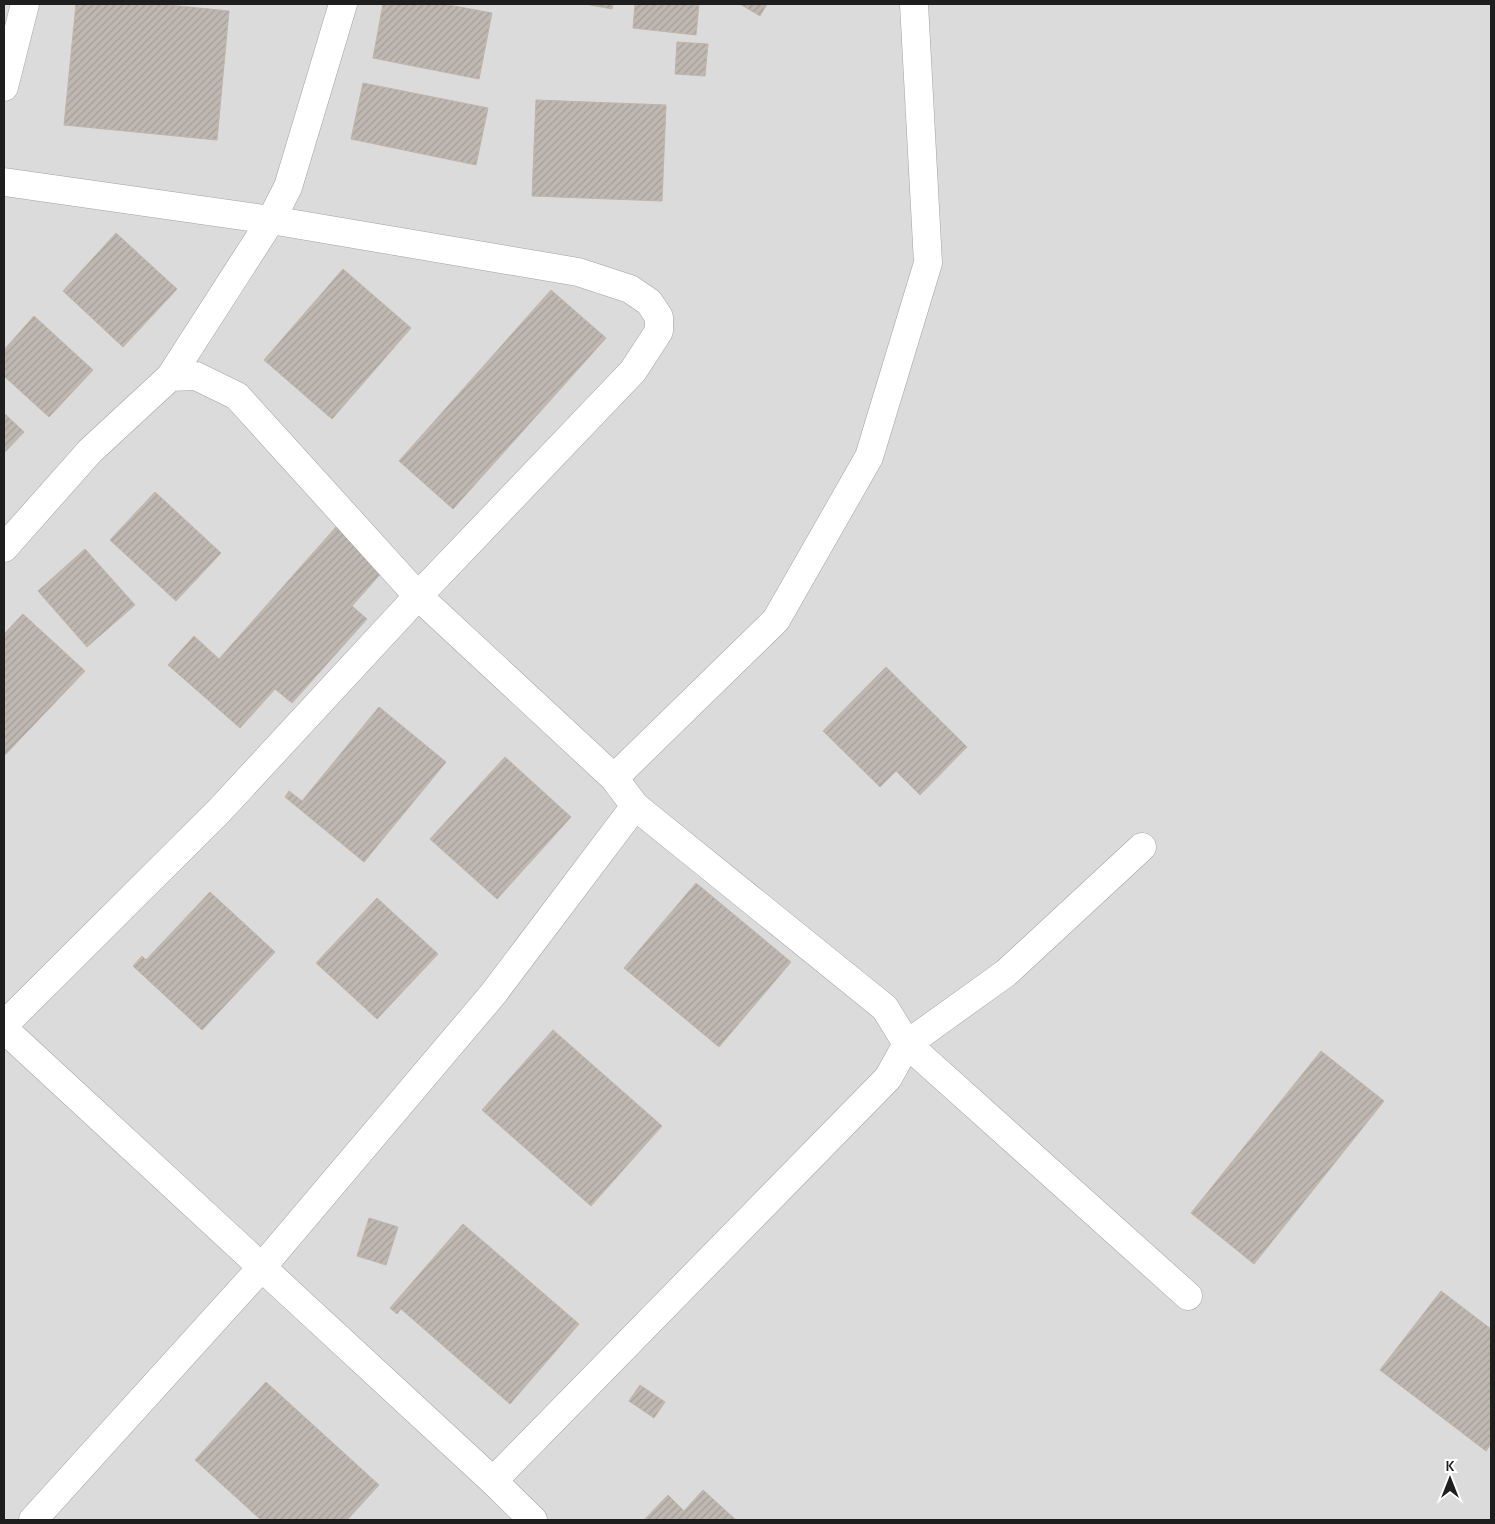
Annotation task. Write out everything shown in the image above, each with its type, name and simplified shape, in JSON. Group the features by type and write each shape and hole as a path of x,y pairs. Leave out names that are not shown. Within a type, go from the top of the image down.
{"street":[{"path":"4,86 8,77 25,4"},
{"path":"4,548 90,450 170,377 271,220 288,187 343,4"},
{"path":"614,778 776,620 869,457 928,263 914,4"},
{"path":"4,182 271,220 578,272 630,288 649,302 659,317 659,331 633,371 418,596 219,810 4,1025"},
{"path":"170,377 196,376 237,396 418,596 614,778 634,806 886,1008 907,1044 1188,1296"},
{"path":"33,1520 262,1267 493,994 634,806"},
{"path":"493,1481 888,1078 907,1044 1006,973 1142,847"},
{"path":"4,1029 533,1520"}],"shaded area":[{"path":"4,4 1491,4 1491,1520 4,1520"}],"building":[{"path":"76,4 159,4 229,11 217,140 64,125"},
{"path":"383,4 443,4 492,13 479,79 373,58"},
{"path":"585,4 613,4 612,9"},
{"path":"635,4 699,4 696,35 633,28"},
{"path":"740,4 767,4 760,16"},
{"path":"677,42 708,44 705,76 675,74"},
{"path":"363,83 488,108 476,165 351,139"},
{"path":"536,100 666,105 662,201 532,196"},
{"path":"116,233 177,289 123,347 63,291"},
{"path":"343,269 411,328 332,419 264,360"},
{"path":"551,290 606,338 453,509 399,461"},
{"path":"34,316 93,370 49,417 4,376 4,350"},
{"path":"4,413 24,432 4,453"},
{"path":"155,492 221,553 176,601 110,540"},
{"path":"336,527 384,570 352,606 367,619 292,703 275,689 240,728 168,665 194,636 219,659"},
{"path":"85,549 135,605 87,647 38,591"},
{"path":"23,614 85,671 4,756 4,634"},
{"path":"886,667 967,747 920,795 896,771 880,787 823,731"},
{"path":"379,707 446,762 364,862 285,797 289,791 302,801"},
{"path":"505,757 571,817 497,899 430,839"},
{"path":"696,883 791,962 719,1047 624,968"},
{"path":"210,892 275,952 202,1030 133,966 142,956 146,960"},
{"path":"377,898 438,954 377,1019 316,963"},
{"path":"553,1030 662,1126 591,1206 482,1110"},
{"path":"1321,1051 1384,1101 1254,1264 1191,1213"},
{"path":"369,1218 398,1227 386,1265 357,1256"},
{"path":"463,1224 579,1324 510,1404 401,1309 397,1314 390,1308"},
{"path":"1441,1291 1491,1329 1491,1444 1486,1451 1380,1370"},
{"path":"266,1382 379,1485 347,1520 261,1520 195,1460"},
{"path":"640,1385 665,1402 654,1418 629,1401"},
{"path":"703,1490 736,1520 644,1520 668,1495 684,1511"}]}
